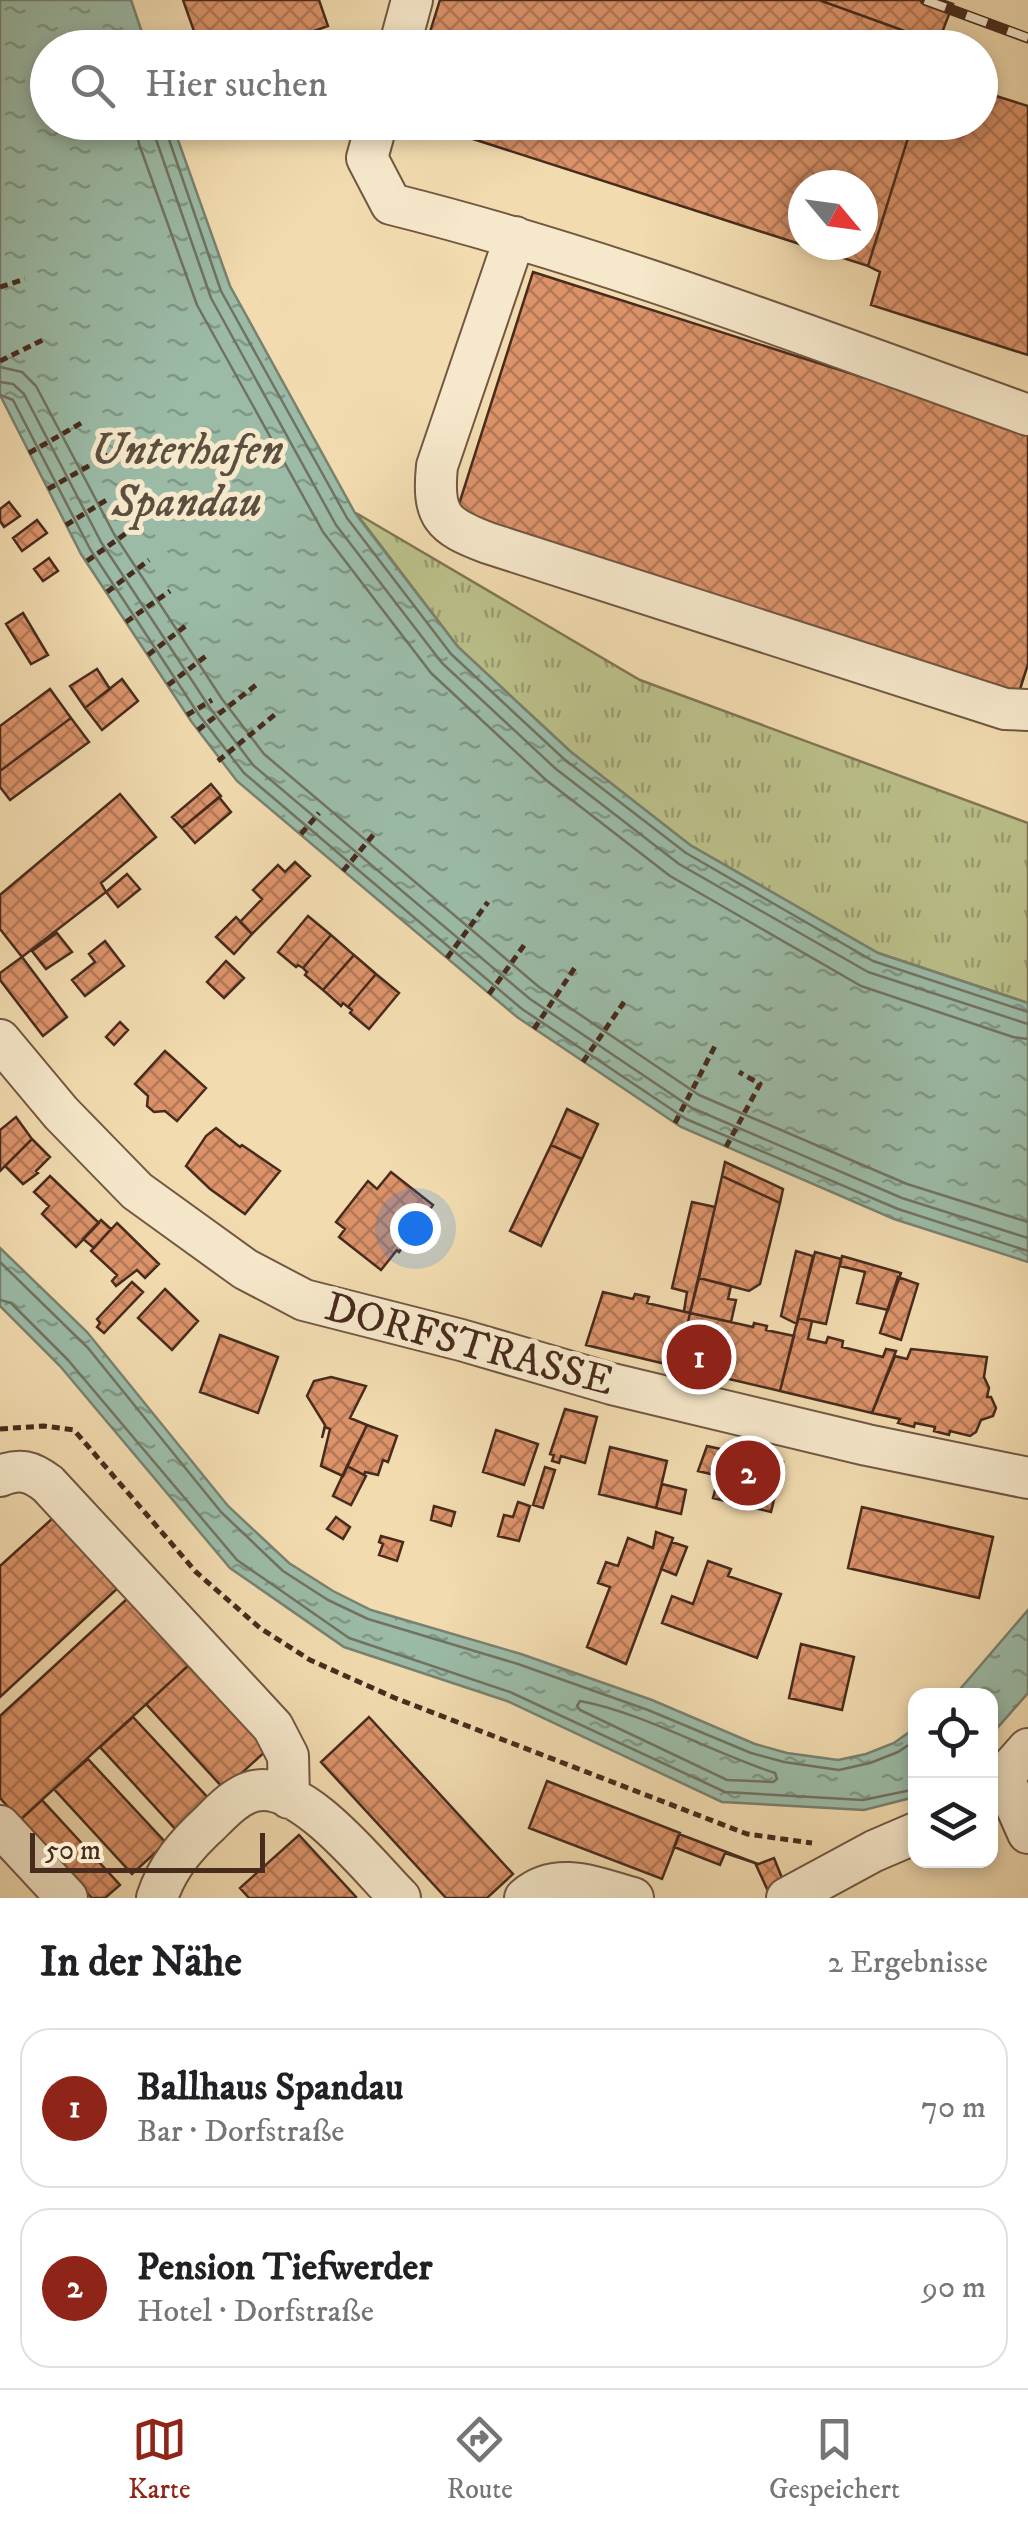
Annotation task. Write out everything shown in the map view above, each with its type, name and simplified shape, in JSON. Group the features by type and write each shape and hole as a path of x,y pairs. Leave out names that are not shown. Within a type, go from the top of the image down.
{"street":[{"path":"403,30 412,0"},
{"path":"372,140 366,158 392,204 514,237 1028,416"},
{"path":"514,237 437,466 434,496 441,517 458,532 488,543 1006,708 1028,710"},
{"name":"DORFSTRASSE","path":"0,1040 61,1113 137,1191 245,1269 304,1300 631,1389 867,1445 1028,1478"},
{"path":"0,1476 15,1470 34,1473 48,1484 273,1726 288,1756 288,1798"},
{"path":"1008,1773 1028,1833"},
{"path":"158,1898 162,1883 184,1847 231,1803 254,1792 274,1792 303,1804 400,1898"},
{"path":"0,1826 67,1898"},
{"path":"788,1898 908,1838"},
{"path":"525,1898 554,1882 633,1898"}],"path":[{"path":"0,287 25,279"},
{"path":"0,361 45,339"},
{"path":"29,453 82,422"},
{"path":"48,489 108,455"},
{"path":"66,525 108,499"},
{"path":"86,561 135,527"},
{"path":"107,592 149,560"},
{"path":"126,622 170,592"},
{"path":"148,655 188,624"},
{"path":"168,684 206,656"},
{"path":"198,730 256,685"},
{"path":"187,715 212,700"},
{"path":"218,760 278,712"},
{"path":"300,834 320,813"},
{"path":"344,870 374,834"},
{"path":"447,958 488,902"},
{"path":"489,994 525,944"},
{"path":"534,1029 576,966"},
{"path":"584,1062 624,1002"},
{"path":"675,1123 715,1046"},
{"path":"726,1147 760,1084 739,1072"},
{"path":"0,1429 44,1426 74,1430 196,1572 260,1628 310,1660 394,1698 748,1834 846,1848 864,1857"}],"green space":[{"path":"356,513 640,680 1028,823 1028,1003 878,953 690,845 571,752 458,647"}],"water":[{"name":"Unterhafen Spandau","path":"0,0 131,0 141,30 30,30 30,140 178,140 230,286 355,513 458,647 571,752 690,845 878,953 1028,1003 1028,1262 894,1219 681,1127 517,1017 237,781 191,721 81,554 0,395"},
{"path":"0,1248 87,1332 228,1506 289,1563 333,1591 371,1610 521,1654 787,1753 838,1760 866,1754 908,1733 908,1799 864,1810 722,1802 507,1701 344,1647 230,1568 60,1366 0,1306"},
{"path":"1028,1610 1028,1693 998,1727 998,1688 961,1688"}],"building":[{"path":"183,0 319,0 328,26 317,30 194,30"},
{"path":"440,0 819,0 902,30 431,30"},
{"path":"819,0 942,0 953,4 943,30 902,30"},
{"path":"998,97 1028,106 1028,355 871,305 880,272 868,266 870,260 878,260 878,234 907,140 998,140"},
{"path":"476,140 907,140 878,234 878,170 788,170 788,240"},
{"path":"533,272 1028,430 1028,664 1016,702 453,523"},
{"path":"9,502 20,516 4,527 0,509"},
{"path":"37,520 47,533 22,551 13,538"},
{"path":"49,558 58,571 43,581 34,569"},
{"path":"23,613 48,655 31,664 6,624"},
{"path":"97,669 110,689 85,708 70,686"},
{"path":"122,679 138,701 102,730 85,708"},
{"path":"50,689 71,718 0,771 0,726"},
{"path":"71,718 89,742 10,800 0,787 0,771"},
{"path":"211,784 221,796 182,828 172,817"},
{"path":"120,794 156,837 101,883 106,892 22,957 0,929 0,895"},
{"path":"219,797 231,812 195,843 182,828"},
{"path":"295,862 310,876 252,934 240,922 262,899 253,890 278,865 285,872"},
{"path":"127,874 140,889 118,907 106,892"},
{"path":"308,916 331,935 303,968 296,967 278,952"},
{"path":"236,917 252,934 234,954 216,937"},
{"path":"57,933 72,952 46,969 32,951"},
{"path":"331,935 354,955 323,990 305,975 303,968"},
{"path":"105,941 124,966 85,996 72,980 95,962 89,954"},
{"path":"354,955 376,974 348,1007 343,1003 341,1006 323,990"},
{"path":"22,957 67,1017 43,1036 0,980 0,973"},
{"path":"226,961 244,978 224,998 207,982"},
{"path":"376,974 399,993 369,1029 348,1007"},
{"path":"120,1022 128,1030 114,1045 106,1037"},
{"path":"165,1051 206,1088 177,1121 165,1111 154,1112 147,1106 148,1096 135,1084"},
{"path":"567,1109 598,1124 582,1159 551,1145"},
{"path":"16,1117 32,1139 0,1171 0,1130"},
{"path":"216,1128 280,1171 245,1214 186,1166"},
{"path":"32,1139 50,1157 23,1184 5,1166"},
{"path":"551,1145 582,1159 541,1246 510,1231"},
{"path":"725,1162 783,1189 780,1203 722,1176"},
{"path":"391,1172 433,1205 381,1270 339,1237 345,1229 336,1222 368,1181 377,1189"},
{"path":"50,1176 99,1223 76,1247 42,1214 49,1206 34,1192"},
{"path":"722,1176 780,1203 760,1284 749,1291 699,1278"},
{"path":"692,1202 715,1207 690,1313 684,1311 687,1292 672,1288"},
{"path":"101,1220 111,1229 94,1248 83,1239"},
{"path":"117,1223 159,1264 145,1278 137,1270 116,1286 112,1281 117,1275 91,1251"},
{"path":"796,1251 813,1256 797,1324 781,1316"},
{"path":"815,1252 841,1259 826,1324 798,1318"},
{"path":"842,1256 901,1273 888,1310 857,1303 865,1272 840,1266"},
{"path":"898,1277 918,1284 901,1340 880,1333"},
{"path":"699,1278 731,1286 728,1299 736,1300 731,1322 690,1313"},
{"path":"132,1282 143,1292 104,1333 97,1327 97,1319"},
{"path":"165,1289 198,1321 172,1350 138,1318"},
{"path":"603,1292 633,1299 635,1294 649,1297 647,1303 690,1313 678,1367 586,1345"},
{"path":"690,1313 753,1327 754,1323 794,1336 780,1391 678,1367"},
{"path":"798,1318 812,1321 808,1339 826,1343 828,1337 843,1341 842,1347 883,1357 886,1349 896,1351 872,1413 780,1391"},
{"path":"220,1335 278,1357 258,1413 200,1392"},
{"path":"911,1349 987,1357 984,1377 989,1388 987,1397 991,1397 996,1408 993,1416 981,1420 970,1436 950,1431 949,1435 915,1423 914,1427 898,1423 900,1419 872,1413 895,1356 907,1359"},
{"path":"331,1377 366,1386 350,1418 367,1425 343,1476 321,1466 330,1429 325,1427 322,1438 325,1425 307,1396 314,1381"},
{"path":"565,1409 597,1417 585,1463 561,1456 559,1463 552,1461 554,1455 550,1454"},
{"path":"367,1425 397,1436 388,1462 383,1460 378,1475 364,1475 347,1466"},
{"path":"496,1430 538,1444 524,1485 483,1472"},
{"path":"707,1446 725,1450 719,1476 698,1471"},
{"path":"610,1447 667,1461 656,1508 599,1494"},
{"path":"726,1448 783,1462 771,1512 713,1498"},
{"path":"347,1466 366,1476 351,1505 333,1496"},
{"path":"545,1467 555,1470 543,1508 533,1505"},
{"path":"662,1484 686,1490 681,1514 656,1508"},
{"path":"518,1502 530,1506 519,1541 498,1536 504,1515 513,1517"},
{"path":"434,1506 455,1512 451,1526 431,1520"},
{"path":"862,1507 993,1537 979,1598 848,1568"},
{"path":"54,1517 119,1587 0,1697 0,1566"},
{"path":"336,1517 350,1527 343,1539 327,1529"},
{"path":"656,1532 673,1538 626,1664 587,1647 610,1587 598,1583 606,1562 618,1566 628,1538 653,1548"},
{"path":"381,1536 403,1542 397,1561 379,1555"},
{"path":"672,1542 687,1547 676,1575 661,1569"},
{"path":"708,1561 731,1569 728,1576 781,1594 757,1658 662,1623 672,1596 693,1604"},
{"path":"128,1598 190,1664 20,1820 0,1798 0,1716"},
{"path":"801,1644 854,1657 842,1710 789,1698"},
{"path":"190,1664 268,1749 224,1789 146,1704"},
{"path":"133,1717 211,1801 178,1832 100,1747"},
{"path":"369,1717 513,1874 487,1898 446,1898 321,1762"},
{"path":"88,1759 166,1843 132,1874 54,1789"},
{"path":"547,1781 680,1833 662,1879 529,1828"},
{"path":"42,1800 120,1885 105,1898 92,1898 20,1820"},
{"path":"679,1834 758,1864 725,1853 720,1865 674,1847"},
{"path":"299,1835 355,1898 249,1898 240,1888"},
{"path":"774,1858 784,1883 768,1891 756,1865"}],"railway":[{"path":"925,0 1028,38"}],"place":[{"name":"Ballhaus Spandau","path":"699,1357"},
{"name":"Pension Tiefwerder","path":"748,1473"}]}
